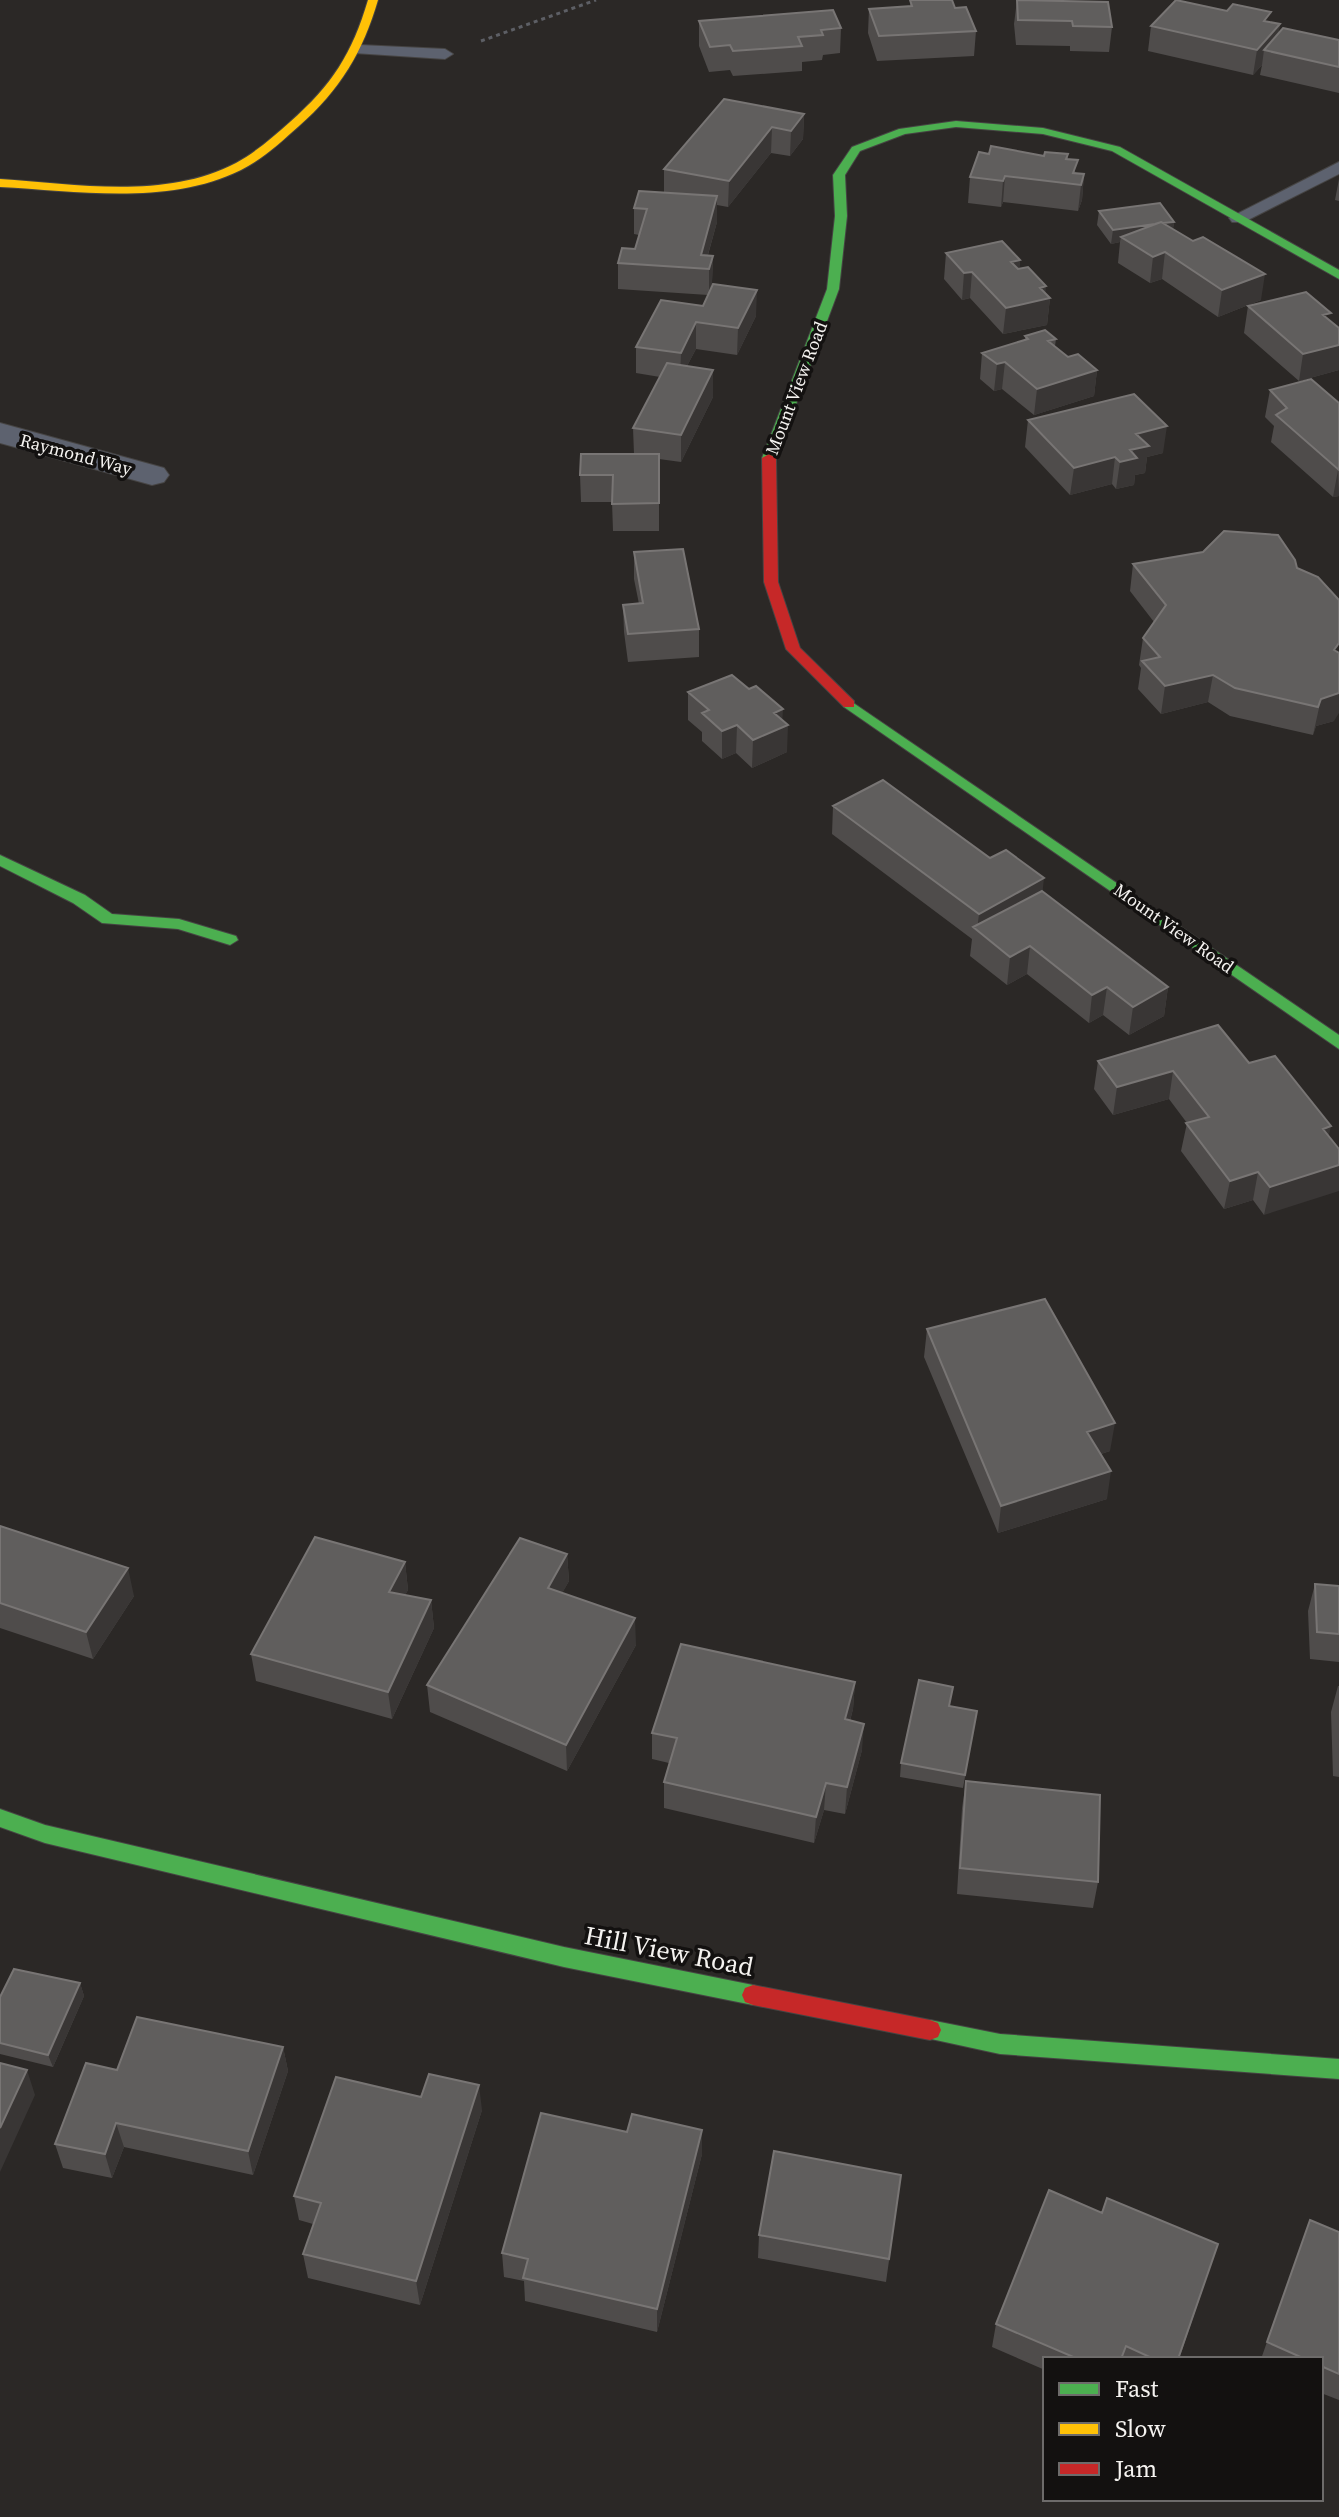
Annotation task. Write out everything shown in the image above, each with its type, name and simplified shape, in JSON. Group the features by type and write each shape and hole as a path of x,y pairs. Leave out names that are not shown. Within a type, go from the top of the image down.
{"street":[{"path":"0,183 126,187 175,184 216,176 255,157 324,98 348,72 360,50 373,0"},
{"name":"Mount View Road","path":"1339,275 1116,149 1043,131 956,124 903,131 856,149 839,175 841,216 833,289 767,463 771,582 793,649 842,699 1339,1043"},
{"name":"Raymond Way","path":"0,433 152,475"},
{"path":"0,860 79,899 108,919 179,924 230,940"},
{"name":"Hill View Road","path":"0,1818 45,1834 564,1957 1000,2044 1339,2069"}],"lane":[{"path":"360,50 445,54"},
{"path":"1238,218 1339,167"}],"path":[{"path":"445,54 596,0"}],"building":[{"path":"910,0 952,0 955,8 966,7 976,31 879,36 869,9 912,6"},
{"path":"1017,0 1108,2 1112,27 1073,26 1072,21 1018,20"},
{"path":"1176,0 1227,11 1233,4 1271,12 1264,21 1280,24 1257,50 1151,26"},
{"path":"833,10 841,28 821,30 823,35 798,37 802,46 733,51 730,45 710,47 699,21"},
{"path":"1283,28 1339,40 1339,67 1264,50"},
{"path":"724,99 804,114 791,131 772,127 729,181 664,169"},
{"path":"991,146 1044,156 1045,152 1068,154 1066,159 1078,160 1073,173 1084,174 1081,185 1005,176 1003,181 970,177 979,152 989,154"},
{"path":"639,191 717,196 701,255 713,256 709,269 618,263 622,248 635,249 647,209 634,208"},
{"path":"1160,203 1174,222 1113,230 1099,211"},
{"path":"1161,222 1193,241 1203,237 1265,274 1222,290 1165,252 1153,257 1121,237"},
{"path":"1002,241 1020,260 1011,262 1018,269 1028,267 1046,286 1040,288 1050,298 1006,308 972,272 964,273 946,253"},
{"path":"713,284 757,290 738,328 696,322 681,353 636,347 661,300 703,306"},
{"path":"1306,292 1331,313 1323,315 1339,328 1339,345 1303,354 1248,306"},
{"path":"1045,330 1056,339 1048,341 1068,357 1078,354 1097,370 1037,389 1005,362 997,364 982,353 1028,339 1025,336"},
{"path":"667,363 713,370 681,435 633,428"},
{"path":"1311,379 1339,403 1339,470 1276,415 1287,408 1270,390"},
{"path":"1134,394 1167,426 1136,434 1149,446 1130,450 1137,458 1120,462 1115,457 1074,468 1028,420"},
{"path":"581,454 659,454 659,503 612,504 613,475 580,475"},
{"path":"1224,531 1278,535 1297,568 1318,577 1339,600 1339,643 1334,650 1339,653 1339,693 1321,699 1318,707 1235,688 1213,675 1165,686 1142,661 1160,657 1143,638 1166,605 1133,564 1203,552"},
{"path":"683,549 699,629 628,634 623,605 643,603 634,552"},
{"path":"732,675 749,689 756,686 783,709 774,713 788,725 753,740 737,725 722,731 702,713 709,710 688,692"},
{"path":"883,780 990,858 1006,850 1044,878 979,914 833,806"},
{"path":"1042,891 1168,987 1133,1007 1107,987 1092,995 1030,946 1010,957 973,927"},
{"path":"1218,1025 1249,1063 1275,1056 1331,1126 1323,1129 1339,1149 1339,1165 1270,1187 1258,1172 1230,1181 1186,1123 1209,1117 1173,1071 1117,1087 1098,1061"},
{"path":"1045,1299 1115,1423 1087,1432 1111,1471 1001,1506 927,1329"},
{"path":"0,1526 128,1568 86,1632 0,1603"},
{"path":"315,1537 405,1562 389,1592 431,1600 388,1692 251,1654"},
{"path":"520,1538 567,1554 548,1588 635,1618 566,1745 427,1685"},
{"path":"1315,1584 1339,1586 1339,1634 1317,1632"},
{"path":"681,1644 855,1682 845,1719 864,1724 847,1787 826,1783 816,1817 664,1782 677,1738 652,1733"},
{"path":"919,1680 953,1687 949,1706 977,1711 965,1775 901,1763"},
{"path":"966,1781 1100,1795 1098,1882 960,1868"},
{"path":"14,1969 80,1983 48,2055 0,2043 0,1997"},
{"path":"137,2017 283,2047 248,2151 116,2123 105,2154 55,2144 86,2063 117,2070"},
{"path":"0,2063 27,2070 0,2128"},
{"path":"429,2074 479,2085 416,2281 303,2254 321,2203 294,2196 336,2077 421,2097"},
{"path":"541,2113 627,2132 632,2114 702,2130 657,2309 523,2278 528,2259 502,2253"},
{"path":"774,2151 901,2175 889,2259 759,2235"},
{"path":"1049,2190 1102,2213 1107,2198 1218,2244 1179,2357 1150,2357 1126,2346 1122,2357 1073,2357 996,2324"},
{"path":"1310,2220 1339,2232 1339,2374 1323,2367 1323,2357 1301,2357 1267,2342"}],"traffic: fast":[{"path":"769,458 833,289 841,216 839,175 856,149 903,131 956,124 1043,131 1116,149 1339,275"},
{"path":"849,704 1339,1043"},
{"path":"0,860 79,899 108,919 179,924 230,940"},
{"path":"0,1818 45,1834 564,1957 753,1995"},
{"path":"930,2030 1000,2044 1339,2069"}],"traffic: slow":[{"path":"0,183 145,188 174,186 229,171 257,155 282,135 337,81 354,53 373,0"}],"traffic: jam":[{"path":"769,458 771,582 793,649 849,704"},
{"path":"753,1995 930,2030"}]}
